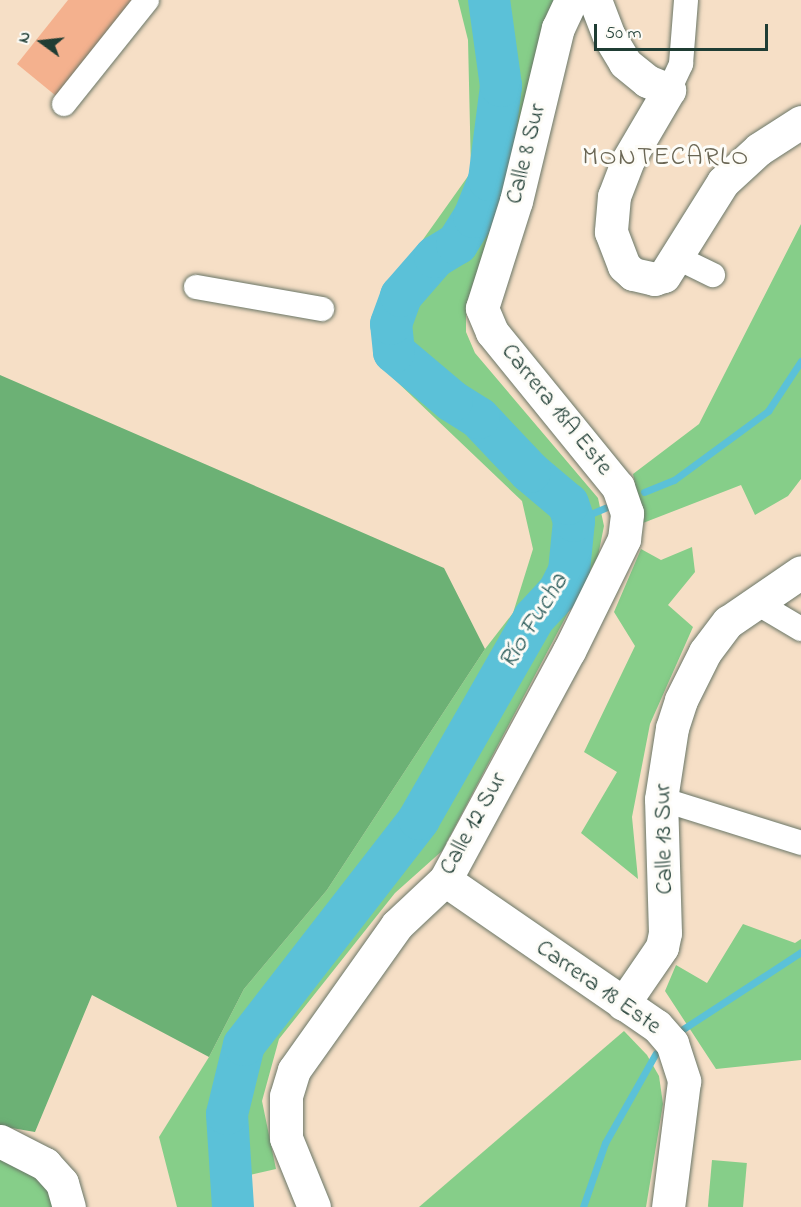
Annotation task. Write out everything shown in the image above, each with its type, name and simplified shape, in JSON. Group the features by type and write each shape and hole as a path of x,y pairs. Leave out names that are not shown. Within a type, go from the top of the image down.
{"street":[{"path":"64,104 147,0"},
{"name":"Calle 8 Sur","path":"482,308 516,201 558,28 572,0"},
{"path":"596,0 609,36 625,63 647,81 669,90"},
{"path":"686,0 681,64 669,90 628,160 614,196 612,232 616,250 624,266 643,278 664,276 680,254 723,182 759,149 801,122"},
{"path":"680,254 713,275"},
{"path":"196,287 322,309"},
{"name":"Carrera 18A Este","path":"482,308 492,332 618,488 627,513"},
{"name":"Calle 12 Sur","path":"314,1207 286,1138 284,1110 289,1083 301,1058 397,925 445,880 618,555 627,513"},
{"name":"Calle 13 Sur","path":"623,1004 662,947 665,933 661,799 672,729 692,674 728,622 801,572"},
{"path":"757,603 801,629"},
{"path":"661,799 801,843"},
{"name":"Carrera 18 Este","path":"445,880 664,1032 680,1060 683,1102 668,1207"},
{"path":"0,1141 45,1164 62,1183 69,1207"}],"green space":[{"path":"458,0 559,0 506,190 466,305 466,332 475,353 598,498 604,526 598,556 442,851 395,893 279,1039 262,1101 276,1169 250,1175 247,1207 177,1207 159,1137 209,1057 244,989 327,890 485,649 513,613 533,549 522,501 393,378 375,318 407,262 471,172 468,40"},
{"path":"801,224 801,479 788,496 755,515 741,485 643,523 633,474 699,424"},
{"path":"0,375 444,568 485,649 327,890 244,989 209,1057 92,995 35,1132 0,1126"},
{"path":"692,547 695,572 668,605 693,627 650,724 632,817 638,879 581,833 617,772 584,752 635,646 614,612 641,549 661,560"},
{"path":"743,924 795,943 801,939 801,1060 716,1069 665,991 676,965 707,983"},
{"path":"624,1031 647,1055 659,1076 663,1104 646,1207 419,1207"},
{"path":"0,1151 41,1176 56,1207 0,1207"},
{"path":"712,1160 747,1163 743,1207 708,1207"}],"building":[{"path":"68,0 141,0 61,100 17,64"}],"waterway":[{"name":"Río Fucha","path":"233,1207 227,1114 244,1045 419,819 534,618 559,591 569,571 574,521 568,504 530,472 479,418 452,401 394,352 391,324 401,296 435,257 457,244 474,217 489,180 501,86 489,0"},
{"path":"644,492 674,480 768,411 801,361"},
{"path":"574,521 605,508"},
{"path":"683,1029 801,952"},
{"path":"583,1207 605,1143 656,1053"}],"district":[{"name":"MONTECARLO","path":"666,159"}]}
